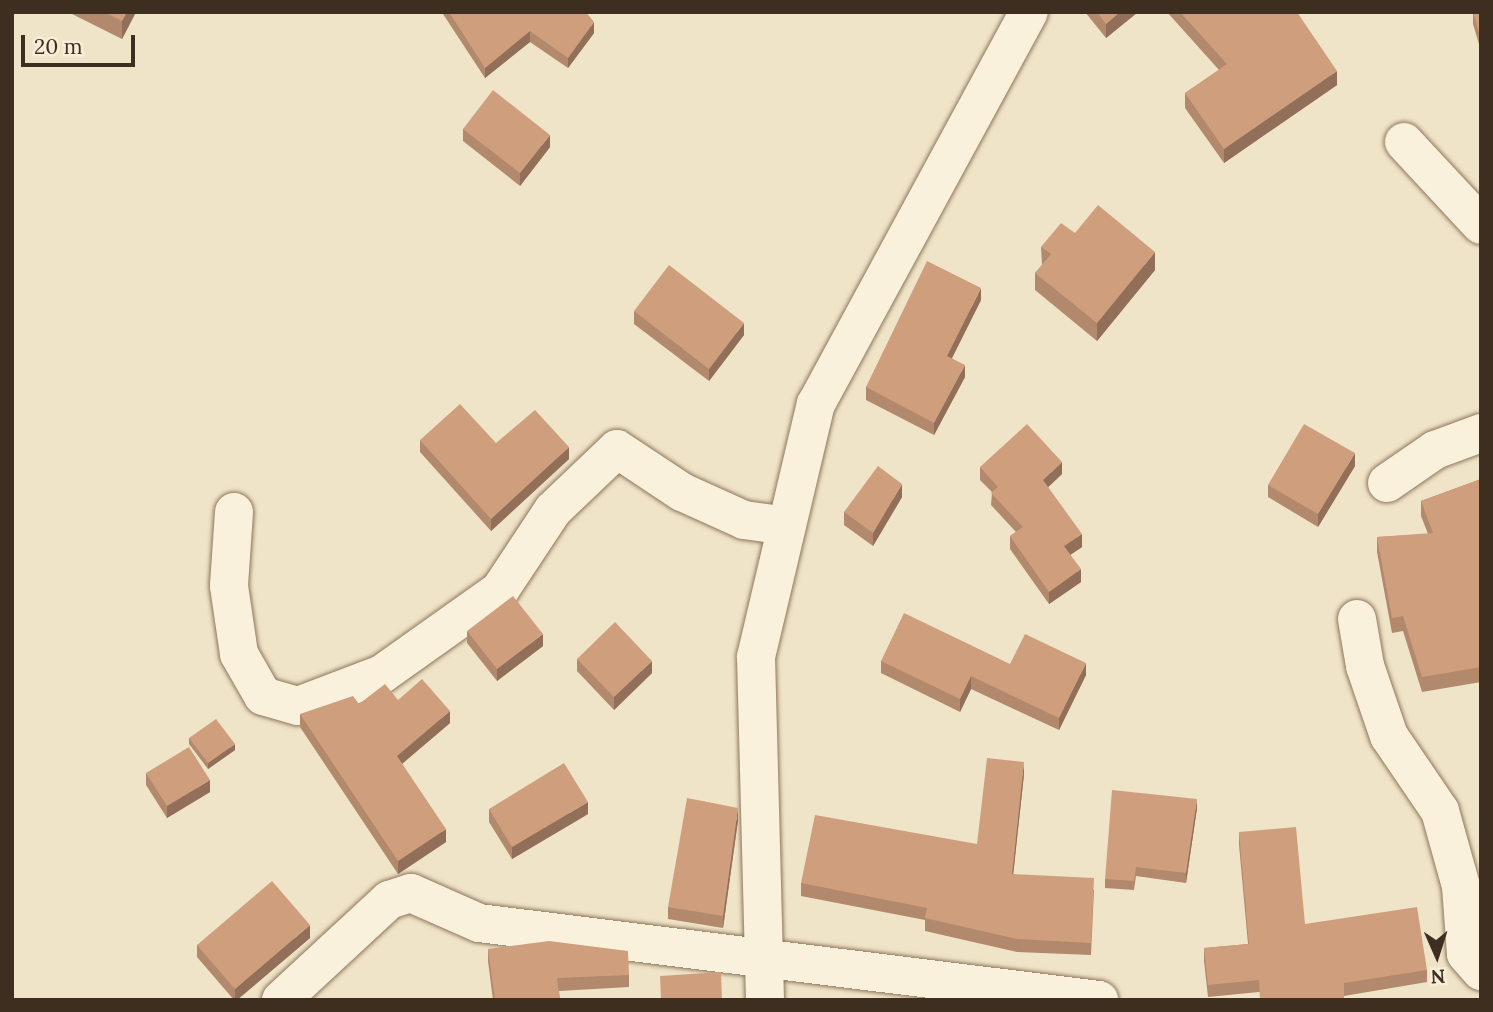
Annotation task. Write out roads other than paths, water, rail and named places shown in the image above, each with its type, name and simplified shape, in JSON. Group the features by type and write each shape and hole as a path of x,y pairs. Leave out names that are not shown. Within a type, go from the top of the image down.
{"street":[{"path":"765,1000 761,961 756,657 816,404 1029,12"},
{"path":"1404,142 1481,225"},
{"path":"1387,483 1435,450 1481,433"},
{"path":"234,512 229,586 239,653 263,696 298,706 382,674 500,590 553,510 617,449 682,492 744,520 787,526"},
{"path":"1357,619 1364,666 1389,736 1440,811 1461,886 1466,954 1481,971"},
{"path":"281,1000 389,900 411,893 480,923 761,961 1099,1000"}]}
